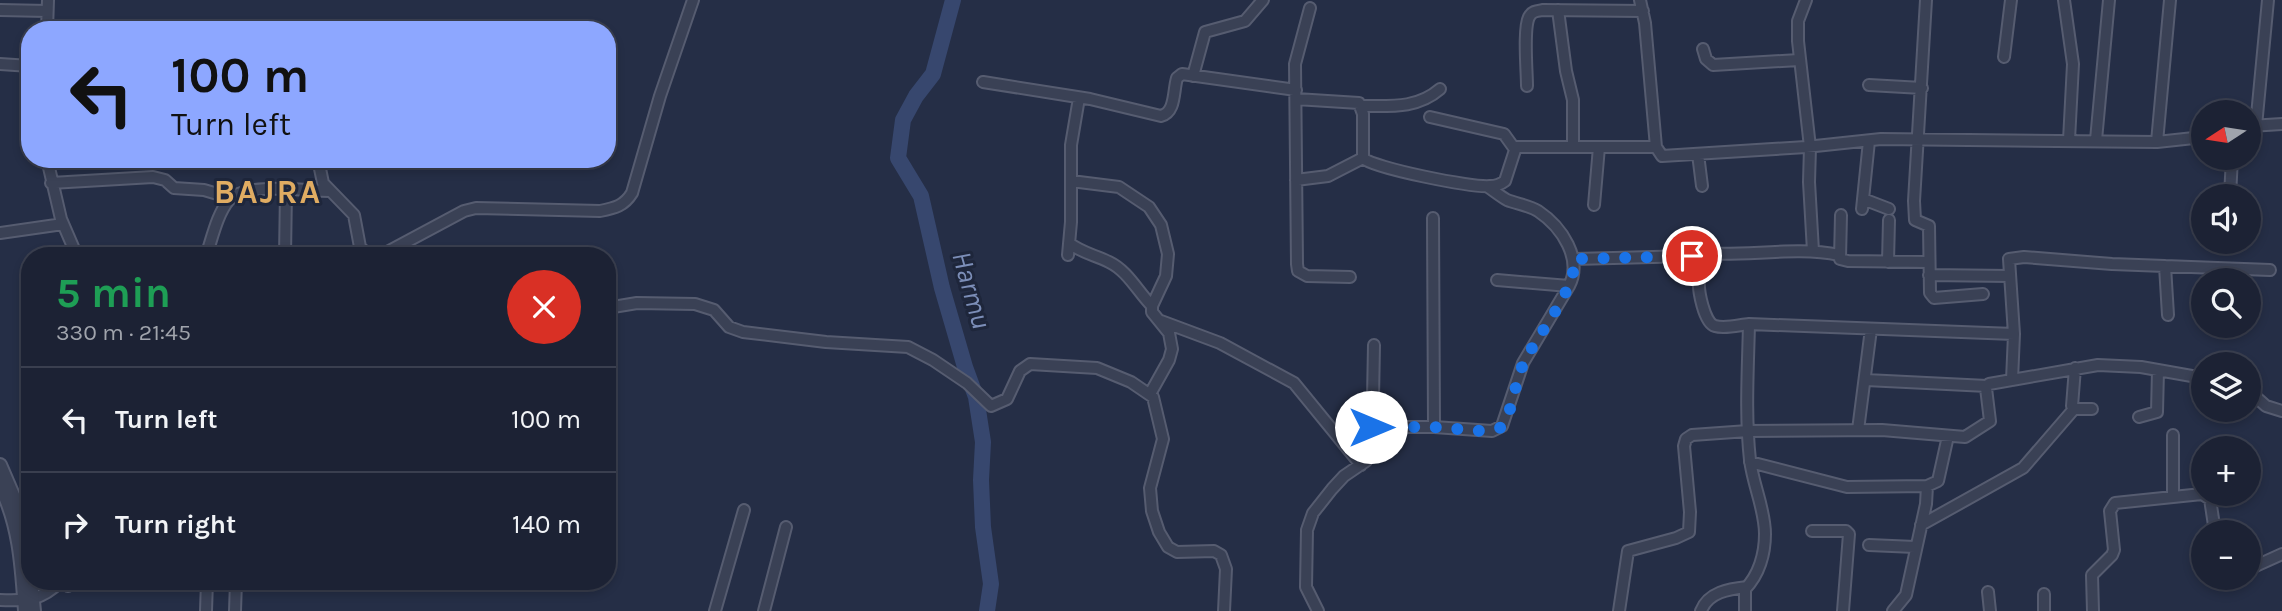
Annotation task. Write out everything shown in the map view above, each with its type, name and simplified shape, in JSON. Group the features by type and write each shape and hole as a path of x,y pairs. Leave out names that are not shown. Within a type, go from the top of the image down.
{"street":[{"path":"396,247 452,215 476,208 600,211 626,202 632,193 660,96 693,0"},
{"path":"1193,76 1205,32 1245,21 1263,0"},
{"path":"1806,0 1798,21 1799,60 1810,146 1813,251"},
{"path":"1926,0 1915,220 1929,226 1930,293 1934,298 1983,294"},
{"path":"2004,57 2011,0"},
{"path":"2064,0 2073,72 2069,140"},
{"path":"2096,140 2109,0"},
{"path":"2157,142 2170,0"},
{"path":"2255,100 2268,0"},
{"path":"0,10 47,6"},
{"path":"1527,86 1529,16 1537,11 1642,6 1656,147 1662,156 1869,141 2157,142 2191,138"},
{"path":"1310,8 1295,64 1298,271 1307,276 1350,277"},
{"path":"1558,10 1566,71 1573,100 1573,147"},
{"path":"1703,49 1706,59 1713,65 1799,60"},
{"path":"0,65 21,66"},
{"path":"984,82 1079,98 1161,116 1171,109 1177,78 1182,74 1296,95 1352,101 1361,106 1415,104 1430,98 1440,89"},
{"path":"1869,85 1922,88"},
{"path":"1068,256 1070,145 1079,98"},
{"path":"1361,106 1363,158"},
{"path":"1430,117 1504,134 1514,148"},
{"path":"2261,125 2282,124"},
{"path":"1869,141 1863,204 1889,215 1888,262"},
{"path":"1594,205 1599,147"},
{"path":"1514,148 1656,147"},
{"path":"1488,187 1505,181 1514,148"},
{"path":"1699,154 1702,186"},
{"path":"1296,180 1328,176 1363,158"},
{"path":"1363,158 1370,163 1414,174 1488,187 1506,199 1540,213 1567,243 1574,259 1574,275 1523,363 1502,426 1492,431 1371,427"},
{"path":"48,168 63,224 73,247"},
{"path":"320,168 323,183 354,215 360,247"},
{"path":"51,183 153,177 165,180 174,188 204,190 231,198"},
{"path":"1071,181 1119,187 1152,210 1161,225 1168,254 1163,286 1152,306"},
{"path":"285,247 286,190"},
{"path":"209,247 221,214 231,198 247,191 329,191"},
{"path":"1841,215 1840,259 1929,262"},
{"path":"1433,218 1434,427"},
{"path":"0,233 63,224"},
{"path":"1069,243 1079,251 1111,262 1152,306 1154,315 1169,333 1171,354 1150,394"},
{"path":"1700,253 1813,251 1839,255"},
{"path":"1574,259 1696,257 1702,266 1698,290 1710,324 1716,326 1749,324 2014,334"},
{"path":"2012,380 2014,334 2009,259 2024,257 2165,267 2270,270"},
{"path":"2165,267 2168,315"},
{"path":"1929,275 2010,276"},
{"path":"1497,280 1569,286"},
{"path":"616,306 636,303 695,304 714,310 729,327 743,332 916,349 967,383 991,407 1007,399 1022,369 1031,364 1097,368 1120,377 1150,394 1157,408 1163,439 1150,488 1158,532 1168,547 1177,552 1214,551 1221,555 1226,569 1224,611"},
{"path":"1161,321 1220,343 1294,383 1361,465"},
{"path":"1745,611 1744,591 1759,567 1765,535 1750,462 1749,324"},
{"path":"1858,430 1871,329"},
{"path":"1318,611 1306,587 1307,530 1313,513 1332,489 1344,476 1366,461 1372,450 1374,345"},
{"path":"1866,380 1987,386 2076,368 2116,365 2191,376"},
{"path":"2074,409 2071,396 2076,368"},
{"path":"2139,417 2157,412 2158,370"},
{"path":"1619,611 1628,551 1676,538 1689,531 1690,512 1684,446 1686,439 1700,433 1858,430 1965,437 1989,422 1987,386"},
{"path":"2261,402 2282,411"},
{"path":"2074,409 2092,410"},
{"path":"1921,525 2023,468 2074,409"},
{"path":"2173,435 2173,496"},
{"path":"1750,462 1847,486 1927,486 1938,481 1948,436"},
{"path":"0,465 21,514"},
{"path":"0,486 15,524 21,559"},
{"path":"1893,611 1906,595 1927,486"},
{"path":"2093,611 2092,575 2114,550 2110,527 2111,507 2120,502 2197,494 2208,497 2214,520"},
{"path":"715,611 744,510"},
{"path":"764,611 786,527"},
{"path":"1812,531 1846,531 1849,534 1843,611"},
{"path":"1868,545 1915,547"},
{"path":"2261,564 2282,554"},
{"path":"1701,611 1705,602 1718,593 1747,587"},
{"path":"0,600 29,606 53,590"},
{"path":"206,611 207,590"},
{"path":"234,611 235,590"},
{"path":"1988,592 1990,611"},
{"path":"2044,594 2044,611"}],"waterway":[{"name":"Harmu","path":"953,0 933,74 916,96 903,120 898,158 921,196 942,288 976,397 983,442 983,527 991,584 987,611"}],"district":[{"name":"BAJRA","path":"268,192"}],"route":[{"path":"1371,427 1434,427 1481,431 1500,428 1506,418 1523,363 1573,279 1574,259 1692,256"}]}
